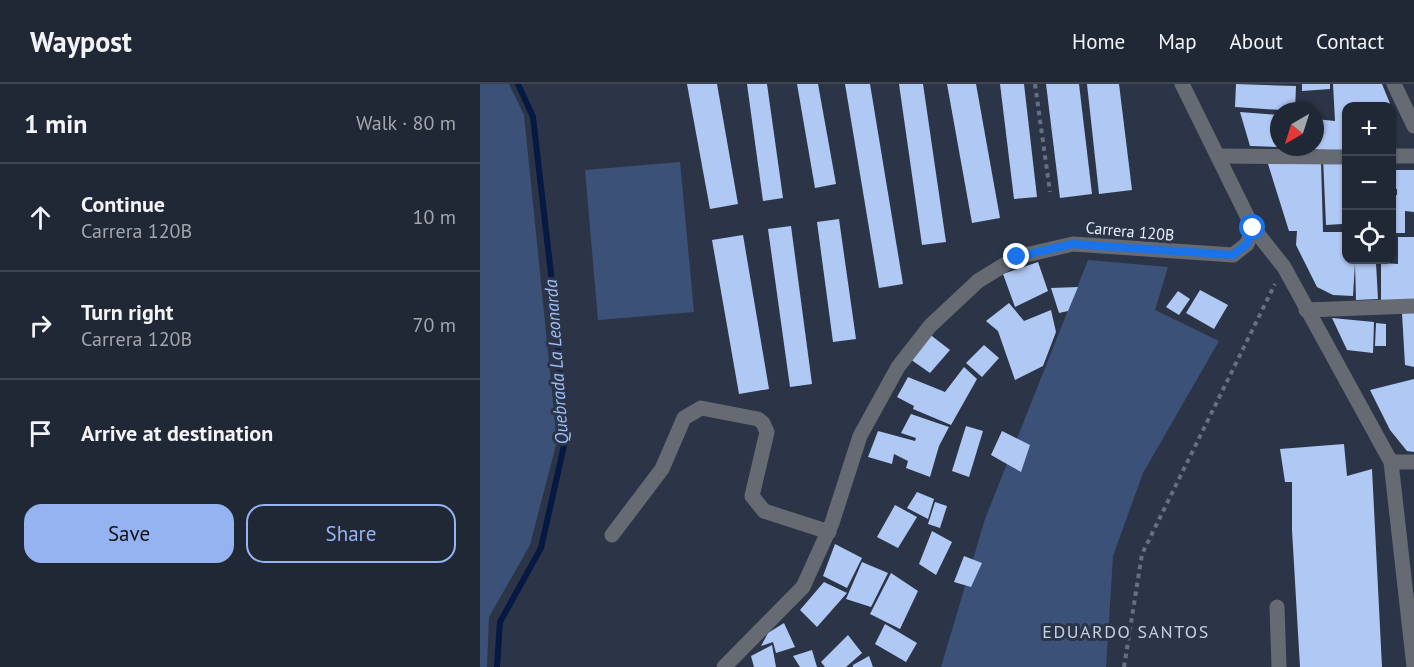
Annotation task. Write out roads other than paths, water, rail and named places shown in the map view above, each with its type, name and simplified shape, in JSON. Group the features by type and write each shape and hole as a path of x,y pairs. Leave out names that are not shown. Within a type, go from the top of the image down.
{"street":[{"path":"1182,84 1253,228 1284,267 1391,462 1414,667"},
{"path":"1394,84 1414,126"},
{"path":"1219,156 1342,157"},
{"path":"1396,156 1414,156"},
{"name":"Carrera 120B","path":"724,667 803,587 829,532 860,436 898,367 930,326 978,281 1017,257 1072,244 1233,255 1247,244 1253,228"},
{"path":"1306,310 1414,306"},
{"path":"612,535 662,469 684,418 701,408 758,419 763,423 767,432 752,496 756,505 764,511 829,532"},
{"path":"1391,462 1414,462"},
{"path":"1277,607 1279,667"}],"waterway":[{"name":"Quebrada La Leonarda","path":"497,667 500,622 541,548 565,441 556,318 533,117 518,84"}],"district":[{"name":"EDUARDO SANTOS","path":"1126,631"}]}
